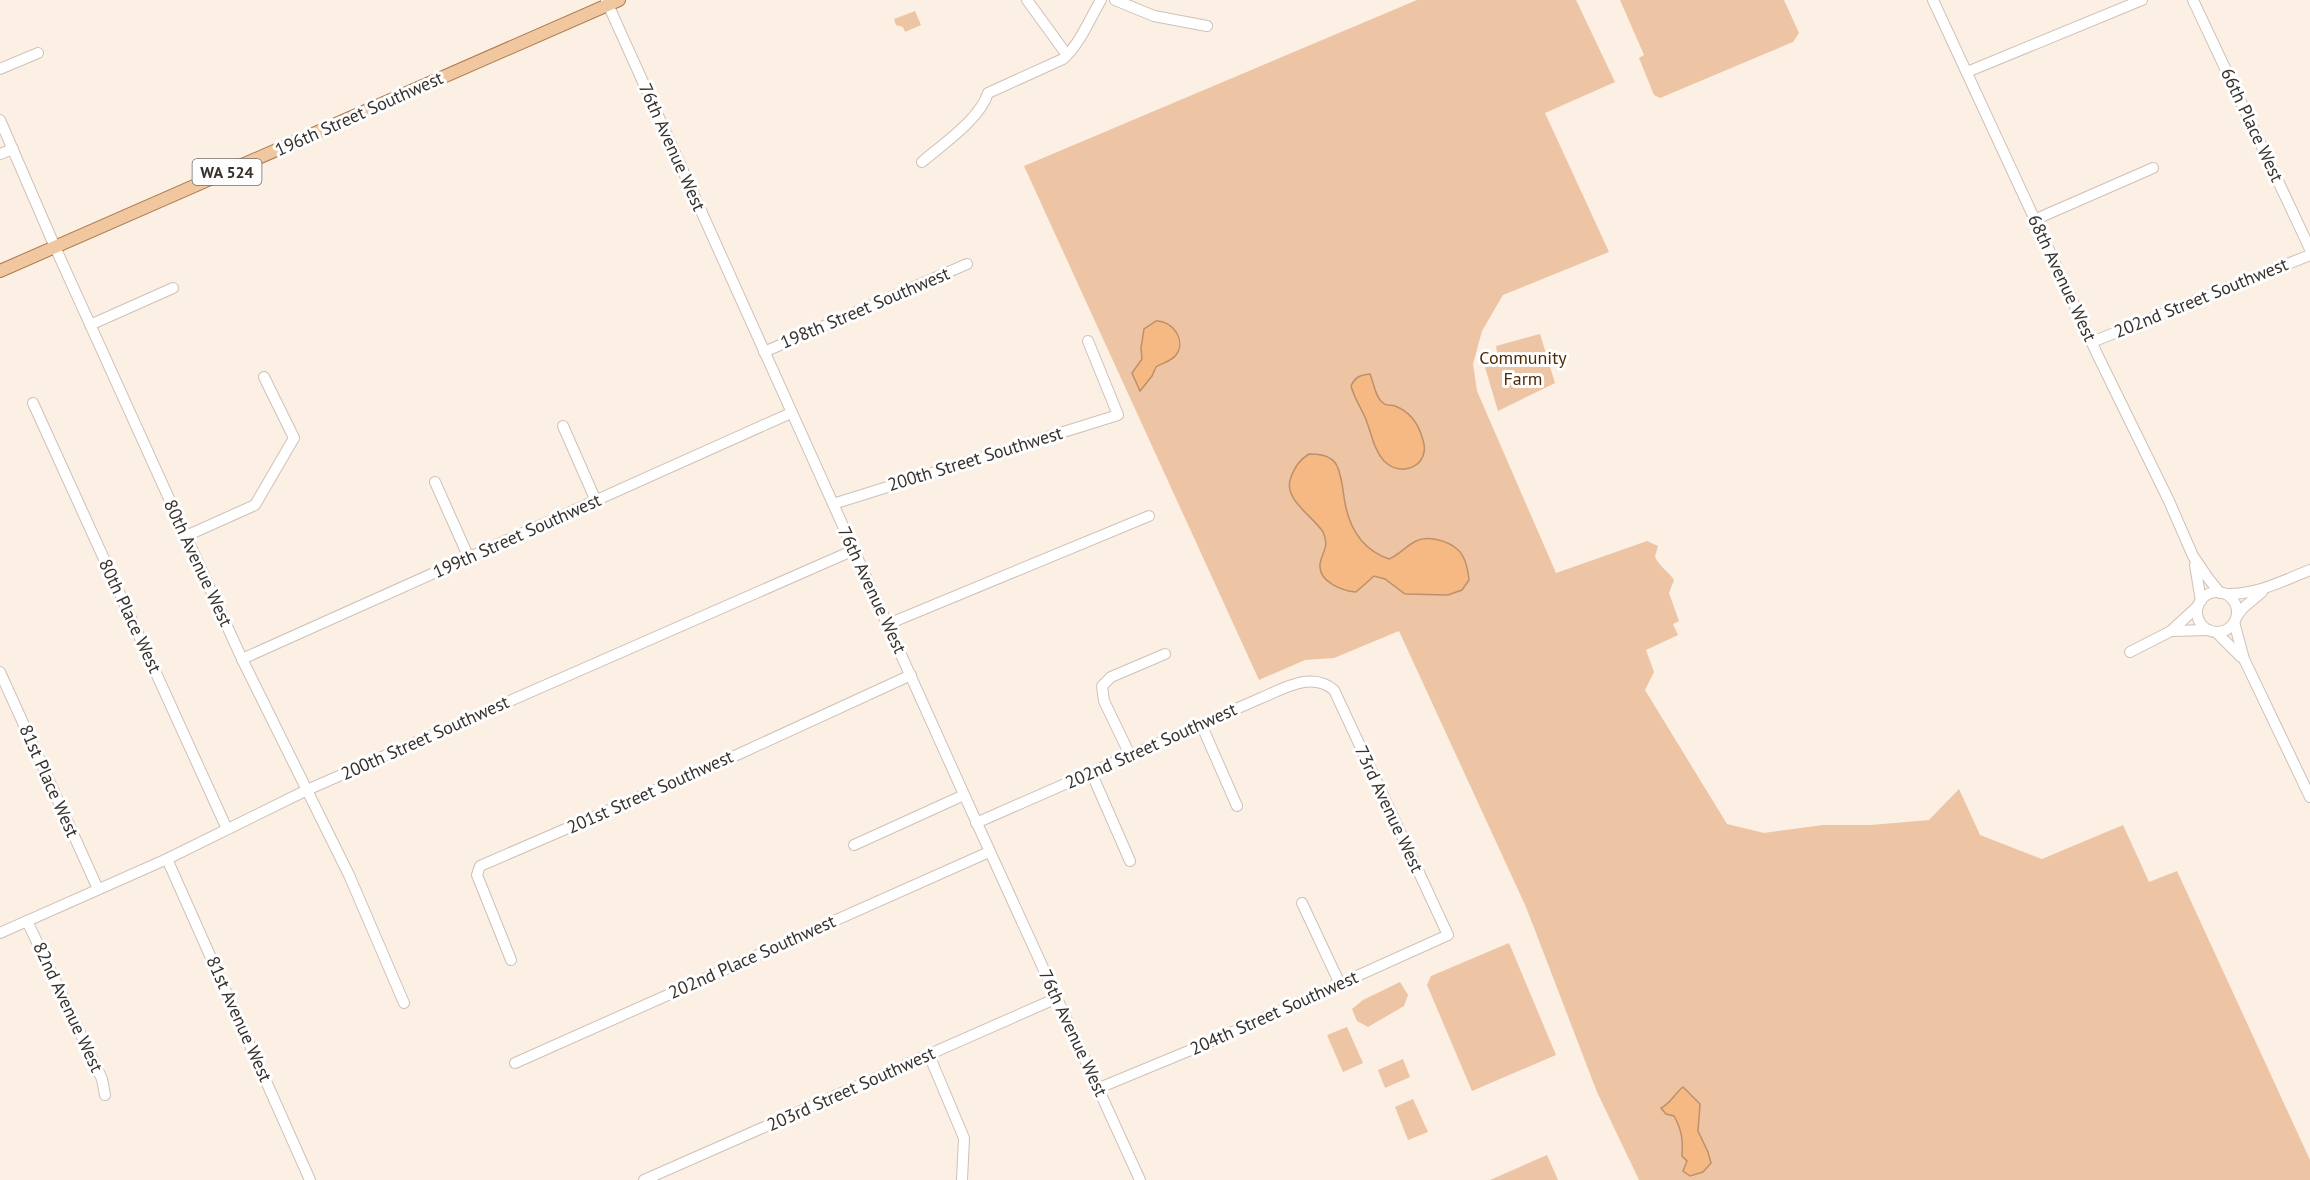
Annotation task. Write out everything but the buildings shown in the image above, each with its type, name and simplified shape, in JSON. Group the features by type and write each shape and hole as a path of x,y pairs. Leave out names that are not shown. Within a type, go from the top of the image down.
{"main road":[{"name":"196th Street Southwest","path":"0,272 611,2"}],"street":[{"path":"1027,0 1067,56"},
{"path":"922,162 984,105 988,93 1067,56 1075,47 1101,0"},
{"path":"1115,0 1154,16 1207,26"},
{"name":"68th Avenue West","path":"1933,0 2034,220 2169,501 2193,556 2200,604"},
{"path":"1967,72 2142,0"},
{"name":"66th Place West","path":"2193,0 2310,249"},
{"name":"76th Avenue West","path":"611,2 791,413 888,624 988,852 1140,1180"},
{"path":"0,69 38,53"},
{"name":"80th Avenue West","path":"0,120 90,325 242,659 349,875 404,1003"},
{"path":"0,154 13,149"},
{"path":"2034,220 2153,168"},
{"name":"202nd Street Southwest","path":"2092,342 2310,255"},
{"name":"198th Street Southwest","path":"764,352 966,264"},
{"path":"90,325 172,288"},
{"name":"200th Street Southwest","path":"832,504 1118,415 1088,341"},
{"path":"186,536 255,505 294,438 264,377"},
{"name":"80th Place West","path":"33,403 228,829"},
{"name":"199th Street Southwest","path":"242,659 791,413"},
{"path":"563,426 596,501"},
{"path":"435,482 469,558"},
{"path":"888,624 1149,516"},
{"name":"200th Street Southwest","path":"0,933 167,859 307,790 854,550"},
{"name":"68th Avenue West","path":"2193,556 2223,593"},
{"path":"2130,652 2171,631 2209,594 2238,595 2264,590 2310,570"},
{"path":"2171,631 2226,629 2242,608 2264,590"},
{"path":"2223,593 2234,601 2235,619 2244,659 2310,797"},
{"path":"2200,604 2198,612 2201,623 2244,659"},
{"path":"1130,755 1104,701 1102,686 1111,676 1165,654"},
{"name":"81st Place West","path":"0,672 98,889"},
{"name":"201st Street Southwest","path":"511,960 477,875 480,866 739,754 910,675"},
{"name":"202nd Street Southwest","path":"976,823 1303,681 1317,681 1328,685"},
{"name":"73rd Avenue West","path":"1328,685 1334,690 1448,935"},
{"path":"1201,724 1238,806"},
{"path":"1091,772 1130,861"},
{"path":"854,845 964,795"},
{"name":"202nd Place Southwest","path":"514,1063 988,852"},
{"name":"81st Avenue West","path":"167,859 310,1180"},
{"path":"1302,903 1340,984"},
{"name":"82nd Avenue West","path":"27,921 102,1078 105,1095"},
{"name":"204th Street Southwest","path":"1099,1088 1448,935"},
{"name":"203rd Street Southwest","path":"644,1180 1057,998"},
{"path":"929,1055 964,1138 962,1180"}],"green space":[{"path":"1417,0 1576,0 1615,82 1545,113 1609,252 1503,295 1482,331 1473,364 1477,391 1556,573 1647,541 1658,546 1655,557 1674,580 1669,593 1679,621 1673,624 1678,635 1646,650 1654,672 1645,690 1727,824 1764,833 1823,825 1871,825 1929,820 1959,789 1980,835 2042,859 2123,825 2149,882 2177,871 2310,1160 2310,1180 1639,1180 1597,1092 1526,907 1399,631 1334,658 1305,660 1259,680 1024,166"},
{"path":"1620,0 1784,0 1799,33 1793,42 1660,98 1654,95 1639,58 1644,55"},
{"path":"915,11 921,25 905,32 903,27 896,25 894,19"},
{"name":"Community Farm","path":"1540,334 1555,383 1498,411 1484,364 1498,359 1496,346"},
{"path":"1509,943 1556,1055 1472,1091 1427,985 1431,976"},
{"path":"1400,982 1408,995 1404,1006 1368,1027 1357,1021 1352,1009 1363,1000"},
{"path":"1347,1027 1363,1063 1343,1072 1327,1035"},
{"path":"1403,1059 1410,1077 1385,1088 1378,1070"},
{"path":"1413,1099 1428,1132 1408,1140 1395,1107"},
{"path":"1547,1155 1558,1180 1490,1180"}],"shaded area":[{"path":"1156,321 1172,327 1179,337 1179,349 1172,359 1156,367 1140,391 1132,373 1142,359 1144,329"},
{"path":"1370,374 1380,400 1386,405 1394,405 1406,412 1419,429 1423,440 1423,456 1413,467 1399,469 1391,466 1377,451 1351,386 1358,377"},
{"path":"1309,454 1326,456 1336,464 1350,522 1365,544 1389,559 1421,539 1438,540 1453,546 1463,555 1466,563 1469,580 1462,590 1448,595 1405,594 1385,579 1374,576 1356,592 1345,590 1327,581 1320,570 1326,546 1323,532 1294,500 1289,485 1296,467"},
{"path":"1683,1087 1700,1104 1698,1131 1711,1163 1703,1172 1690,1176 1683,1171 1687,1161 1682,1156 1681,1136 1677,1121 1674,1116 1666,1114 1661,1108"}]}
